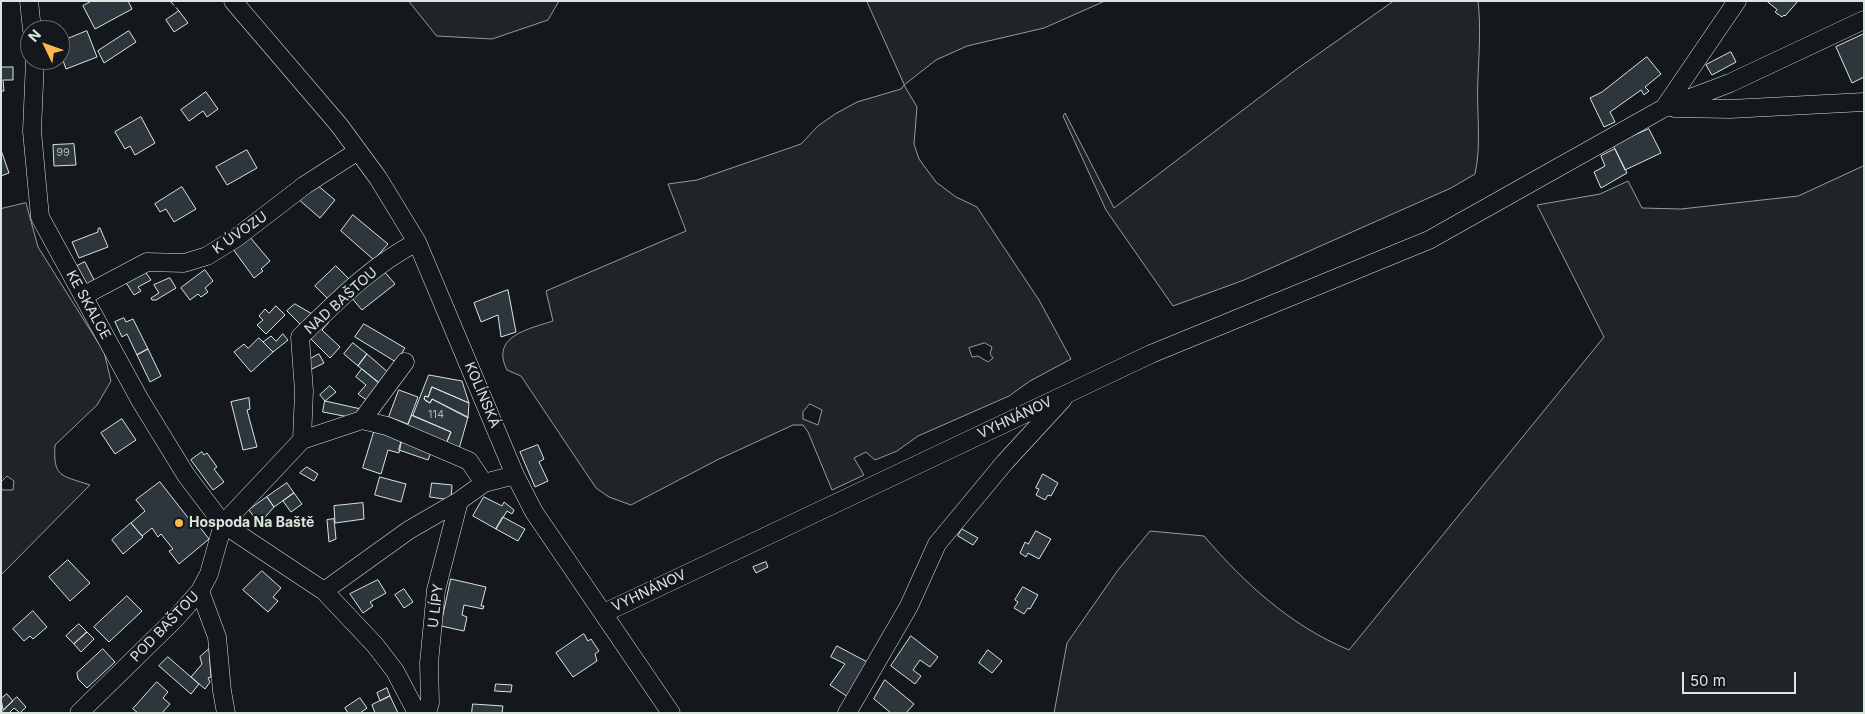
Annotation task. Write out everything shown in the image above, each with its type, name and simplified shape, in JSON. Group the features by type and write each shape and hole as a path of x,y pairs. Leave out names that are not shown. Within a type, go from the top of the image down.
{"street":[{"path":"29,1 31,20"},
{"name":"KOLÍNSKÁ","path":"233,1 378,178 417,242 515,475 534,512 671,713"},
{"path":"1664,108 1737,1"},
{"path":"1070,392 1151,354 1429,240 1664,108 1730,83 1864,20"},
{"name":"KE SKALCE","path":"35,70 32,131 40,217 140,400 186,475 223,524 324,591 375,645 395,671 417,713"},
{"path":"1664,108 1730,109 1864,102"},
{"name":"K ÚVOZU","path":"83,296 148,262 184,263 207,256 236,238 304,186 358,152"},
{"name":"NAD BAŠTOU","path":"302,440 304,391 300,338 363,278 395,253 417,242"},
{"path":"362,420 405,362"},
{"name":"VYHNÁNOV","path":"604,613 1070,392"},
{"name":"VYHNÁNOV","path":"847,713 909,606 937,544 1005,462 1070,392"},
{"path":"223,524 302,440 362,420 387,426 469,461 484,483"},
{"path":"324,591 410,530 459,501 484,483 515,475"},
{"name":"U LÍPY","path":"427,713 430,703 429,663 436,590 459,501"},
{"name":"POD BAŠTOU","path":"79,713 169,626 200,591 209,574 223,524"},
{"path":"200,591 217,637 226,713"}],"shaded area":[{"path":"409,1 559,1 548,20 492,39 437,36"},
{"path":"867,1 1105,1 1044,28 967,46 936,60 904,85"},
{"path":"1394,1 1478,1 1480,30 1478,138 1475,174 1451,188 1244,280 1173,306 1106,210 1063,116 1065,113 1114,208 1297,69"},
{"path":"904,85 917,107 914,144 919,159 936,182 956,197 977,207 1039,300 1071,359 1030,381 1009,396 918,436 897,451 875,460 866,452 854,458 864,475 832,490 808,432 803,425 793,425 717,460 631,505 609,497 596,488 521,376 507,370 503,358 504,349 515,336 533,327 553,321 546,291 686,231 668,184 697,180 801,144 818,126 835,114 857,102 901,89","holes":["985,343 992,347 990,354 993,358 988,362 978,356 972,357 969,348","810,404 822,410 818,425 803,419 803,412"]},
{"path":"1864,166 1864,713 1054,713 1067,643 1118,570 1150,531 1204,536 1235,570 1270,602 1308,629 1349,650 1604,337 1537,205 1600,194 1628,181 1642,208 1681,209 1798,196"},
{"path":"26,203 38,247 104,352 111,381 97,405 55,445 56,464 61,474 90,485 1,575 1,484 2,490 13,490 14,481 7,476 1,482 1,209"}],"building":[{"path":"92,1 128,1 132,9 95,29 83,6"},
{"path":"1767,1 1798,1 1782,17 1775,12 1777,10"},
{"path":"179,11 188,23 174,32 166,20"},
{"path":"87,31 97,57 70,67 70,38"},
{"path":"129,31 136,42 104,63 98,51"},
{"path":"1864,34 1864,77 1852,83 1836,47"},
{"path":"1731,52 1736,62 1712,75 1706,65"},
{"path":"1647,57 1661,74 1645,87 1649,91 1644,95 1641,90 1610,112 1615,122 1604,127 1590,98 1602,92"},
{"path":"1,67 13,67 13,80 3,80 4,91 1,91"},
{"path":"206,92 218,109 207,117 203,111 189,121 181,110"},
{"path":"141,117 155,143 135,155 130,146 125,149 115,132"},
{"path":"1649,129 1661,153 1625,170 1613,145"},
{"path":"74,144 76,165 54,166 53,145"},
{"path":"1615,149 1627,173 1601,188 1594,172 1605,166 1601,156"},
{"path":"1,150 9,173 1,176"},
{"path":"247,150 257,168 227,185 216,167"},
{"path":"316,184 335,200 320,218 297,198"},
{"path":"182,187 196,209 174,222 166,209 160,212 155,204"},
{"path":"353,215 388,244 374,260 341,231"},
{"path":"100,228 108,247 79,258 72,242 98,232"},
{"path":"249,236 270,261 261,269 263,271 254,278 233,249"},
{"path":"85,262 94,280 87,284 77,266"},
{"path":"336,266 350,280 329,300 315,286"},
{"path":"144,270 151,280 138,287 141,291 134,295 125,281"},
{"path":"205,270 213,281 205,288 208,292 201,297 198,294 190,300 181,288"},
{"path":"383,270 395,284 362,310 350,296"},
{"path":"170,278 176,288 156,300 152,300 151,298 159,293 154,285"},
{"path":"508,290 516,332 501,337 498,315 481,322 474,303"},
{"path":"295,304 314,315 302,326 287,311"},
{"path":"276,306 285,315 266,334 257,325 263,320 259,316 265,309 269,313"},
{"path":"124,318 126,322 133,319 148,349 137,355 127,334 122,337 115,322"},
{"path":"326,319 329,322 322,330 340,347 330,358 309,337"},
{"path":"364,324 405,348 396,362 355,337"},
{"path":"283,334 288,340 273,352 263,342 271,336 276,341"},
{"path":"259,338 273,352 251,372 234,352 244,344 248,348"},
{"path":"353,343 367,354 358,366 344,354"},
{"path":"148,349 161,376 150,382 137,355"},
{"path":"319,354 324,363 312,369 307,361"},
{"path":"367,354 390,374 381,384 358,366"},
{"path":"362,369 381,385 368,401 358,394 366,385 356,377"},
{"path":"429,375 462,381 469,403 432,387 428,397 425,396 424,399 430,403 432,399 468,417 459,449 446,444 451,432 413,416"},
{"path":"330,386 336,392 325,401 320,395"},
{"path":"432,387 469,403 468,418 432,399 430,403 426,401 424,399 425,396 428,397"},
{"path":"399,390 418,397 408,424 389,417"},
{"path":"249,398 250,409 247,410 257,447 243,450 231,402"},
{"path":"325,401 361,409 354,418 323,412"},
{"path":"412,415 451,432 446,444 407,428"},
{"path":"122,419 136,440 115,454 101,433"},
{"path":"374,432 402,439 399,453 388,450 381,474 363,468"},
{"path":"402,439 432,450 428,460 399,450"},
{"path":"538,445 544,459 539,462 548,481 535,487 520,452"},
{"path":"202,452 204,455 207,453 217,467 214,469 224,482 213,490 191,460"},
{"path":"307,467 318,474 314,481 300,473"},
{"path":"1043,474 1058,483 1051,496 1048,495 1045,500 1036,495 1039,489 1036,488"},
{"path":"380,477 406,484 401,502 375,495"},
{"path":"160,482 189,519 192,517 209,539 179,564 169,551 173,549 161,534 158,537 152,528 142,536 131,523 145,511 136,500"},
{"path":"287,483 294,493 274,507 267,497"},
{"path":"432,483 452,485 451,500 430,497"},
{"path":"294,493 302,504 291,512 283,501"},
{"path":"267,497 274,507 259,524 249,510"},
{"path":"484,497 502,506 504,502 514,510 512,514 507,511 496,529 473,516"},
{"path":"363,503 364,519 335,523 334,506"},
{"path":"503,517 525,529 518,541 496,529"},
{"path":"334,519 336,539 329,542 327,520"},
{"path":"131,523 143,537 123,554 112,540"},
{"path":"962,529 978,538 973,545 958,536"},
{"path":"1036,531 1051,539 1039,559 1028,553 1026,557 1020,553 1025,542 1028,544"},
{"path":"68,560 90,583 70,601 49,577"},
{"path":"766,562 768,567 756,573 753,567"},
{"path":"262,571 281,588 273,597 278,601 268,612 243,590"},
{"path":"451,579 486,587 481,606 484,606 483,609 464,605 462,615 467,617 464,631 441,626"},
{"path":"378,580 386,593 370,602 373,606 363,613 350,594"},
{"path":"1023,587 1038,595 1030,609 1028,608 1024,614 1014,608 1018,602 1015,600"},
{"path":"404,589 413,602 404,608 395,595"},
{"path":"127,596 142,611 109,642 94,627"},
{"path":"33,611 47,627 33,639 30,636 24,641 13,629"},
{"path":"79,624 87,632 74,644 66,636"},
{"path":"87,632 94,639 81,652 74,644"},
{"path":"584,634 588,641 591,639 599,651 595,654 597,661 573,677 556,653"},
{"path":"911,636 938,657 930,667 920,660 913,670 921,676 915,684 891,666"},
{"path":"837,646 871,664 848,697 830,685 845,664 831,657"},
{"path":"103,649 115,662 87,688 78,679 77,673"},
{"path":"209,649 211,677 208,678 210,682 205,689 191,677 202,664 200,657"},
{"path":"988,650 1002,661 992,673 979,663"},
{"path":"168,657 199,684 191,694 159,666"},
{"path":"885,680 914,704 906,713 891,713 874,699"},
{"path":"157,682 168,692 163,698 170,704 162,713 138,713 133,709"},
{"path":"496,684 512,685 511,692 495,691"},
{"path":"387,688 390,696 380,701 377,693"},
{"path":"7,694 13,701 3,710 1,699"},
{"path":"390,696 398,713 375,713 372,705"},
{"path":"17,697 26,707 20,713 14,708 9,713 1,713"},
{"path":"360,698 367,708 360,713 348,713 345,708"},
{"path":"473,704 503,706 502,713 472,713"}],"fence":[{"path":"170,1 180,12"}],"place":[{"name":"Hospoda Na Baště","path":"179,523"}]}
